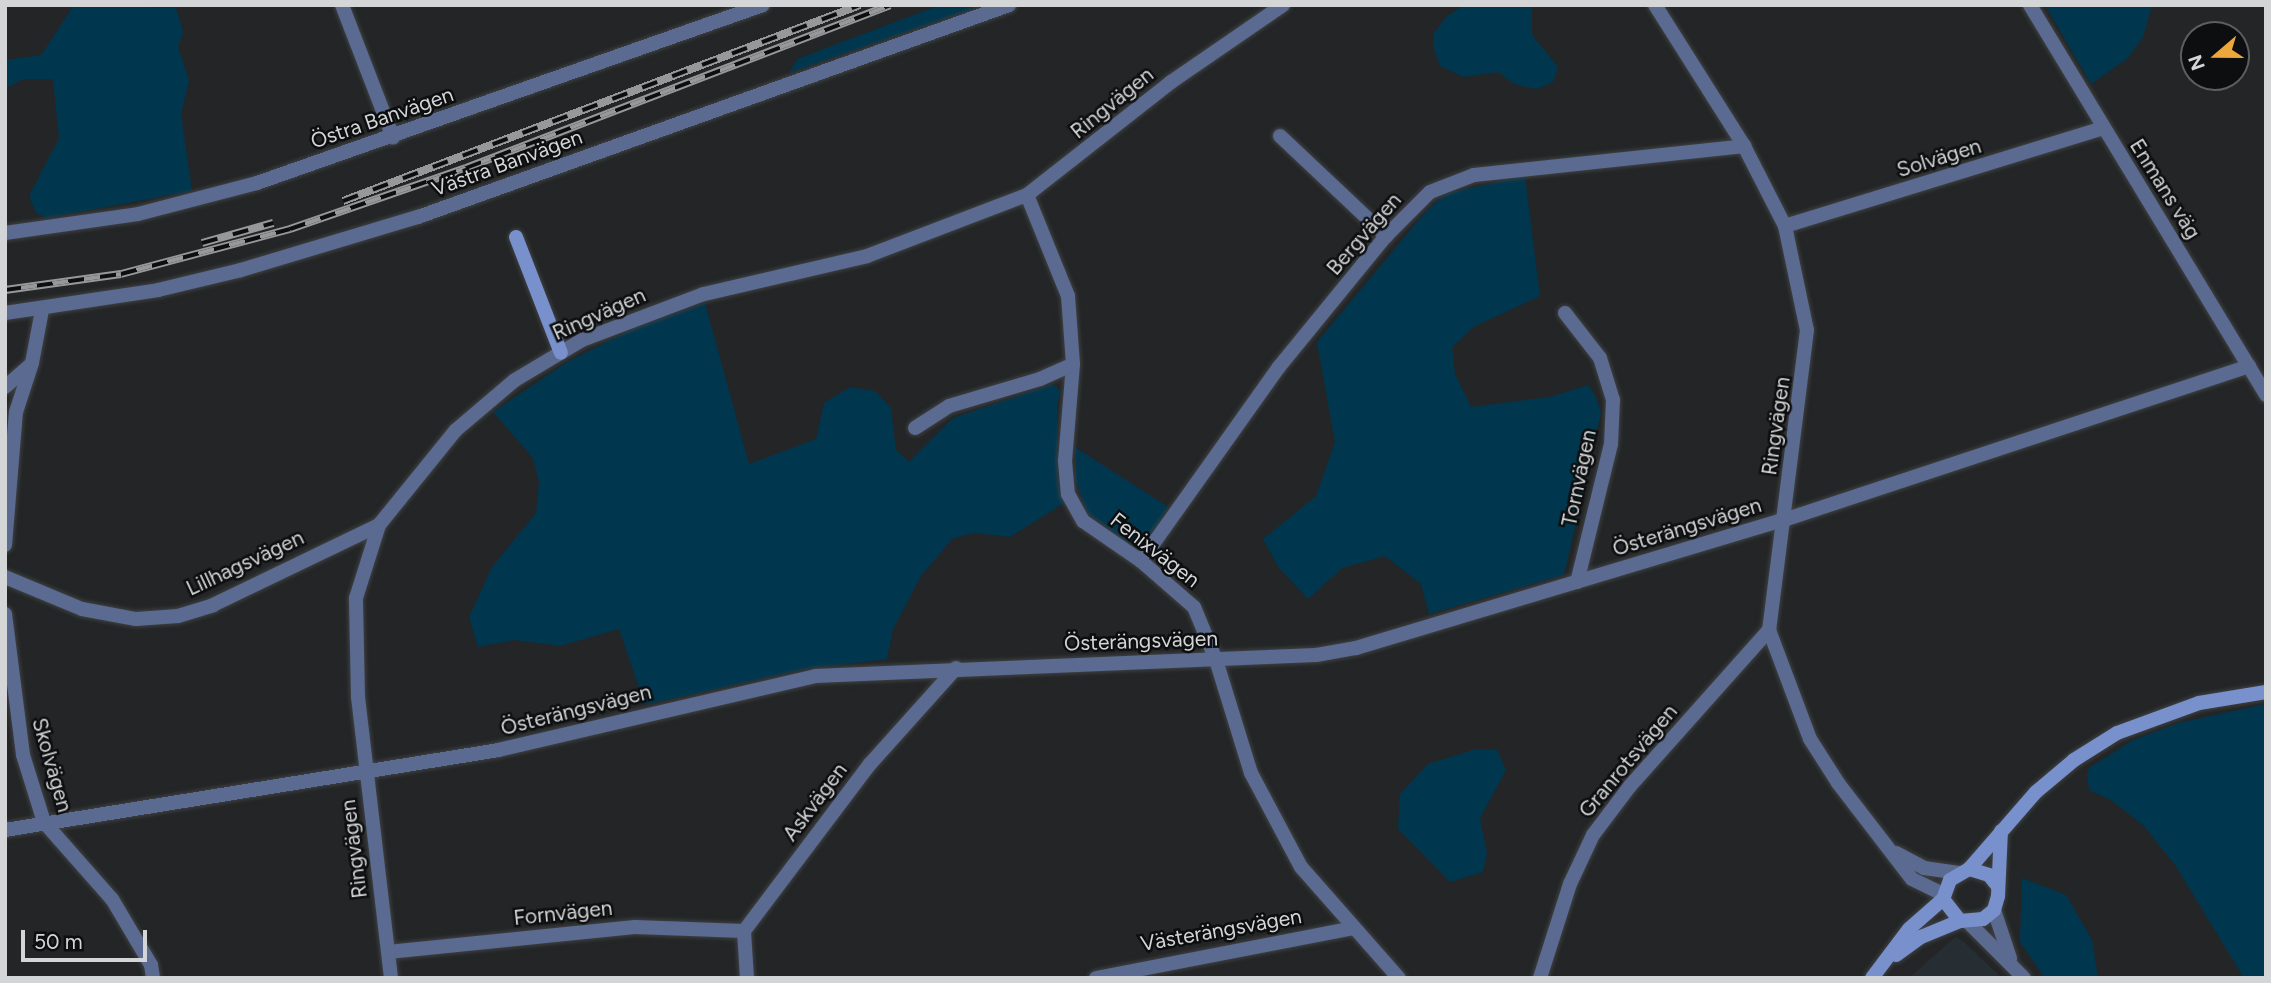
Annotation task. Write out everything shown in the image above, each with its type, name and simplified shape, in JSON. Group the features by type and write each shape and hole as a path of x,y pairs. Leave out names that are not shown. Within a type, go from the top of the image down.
{"main road":[{"path":"516,237 561,353"},
{"path":"1872,978 1909,929 1943,897 2001,831 2055,776 2117,733 2199,703 2266,692"},
{"path":"1886,962 1921,937 1964,922 1983,919 1994,910 2001,831"},
{"path":"1964,871 1989,875 1997,885"},
{"path":"1943,897 1964,922"}],"street":[{"path":"342,5 393,137"},
{"name":"Östra Banvägen","path":"5,233 138,214 257,183 763,5"},
{"name":"Västra Banvägen","path":"5,313 42,310 241,270 418,218 1009,5"},
{"name":"Ringvägen","path":"391,978 365,771 356,598 379,525 456,430 515,380 561,353 704,294 867,256 1027,195 1171,82 1283,5"},
{"name":"Ringvägen","path":"1655,5 1744,146 1785,226 1807,330 1769,631 1810,739 1838,783 1895,852 1913,879 1943,897"},
{"name":"Enmans väg","path":"2029,5 2266,395"},
{"name":"Solvägen","path":"1785,226 2103,128"},
{"path":"1280,136 1386,236"},
{"name":"Bergvägen","path":"1140,561 1279,368 1386,236 1430,192 1474,175 1744,146"},
{"name":"Fenixvägen","path":"1027,195 1068,296 1073,364 1065,461 1068,494 1083,521 1140,561 1194,607 1216,660 1251,773 1301,867 1399,978"},
{"path":"5,545 16,412 32,363 42,310"},
{"name":"Tornvägen","path":"1565,313 1600,358 1613,400 1611,444 1577,582"},
{"path":"5,387 32,363"},
{"path":"915,428 949,406 1040,379 1073,364"},
{"name":"Österängsvägen","path":"5,830 498,750 803,678 956,668 1316,655 1356,648 1784,520 2249,366"},
{"name":"Lillhagsvägen","path":"5,577 82,609 136,619 178,616 213,605 379,525"},
{"name":"Skolvägen","path":"5,614 23,755 44,822 112,899 151,965 153,978"},
{"name":"Granrotsvägen","path":"1540,978 1570,884 1593,835 1630,786 1769,631"},
{"name":"Askvägen","path":"744,931 870,764 956,668"},
{"name":"Ringvägen","path":"1895,852 1924,868 1964,871"},
{"path":"1994,910 2012,962"},
{"path":"1964,922 2012,962 2024,978"},
{"name":"Fornvägen","path":"388,952 635,927 744,931"},
{"name":"Västerängsvägen","path":"1096,978 1353,928"},
{"path":"744,931 747,978"}],"shaded area":[{"path":"74,5 176,8 183,32 178,47 189,81 181,114 192,191 47,218 36,213 29,196 59,138 53,79 23,79 5,89 5,60 41,55"},
{"path":"940,5 984,5 789,73 797,59"},
{"path":"1464,5 1532,5 1532,35 1558,67 1553,82 1537,89 1514,84 1498,72 1464,77 1440,66 1433,46 1434,33 1446,17"},
{"path":"2045,5 2150,5 2151,9 2143,37 2128,58 2091,84"},
{"path":"1525,176 1540,296 1475,326 1452,347 1455,374 1471,407 1550,397 1588,385 1596,397 1601,413 1564,575 1429,614 1421,584 1385,556 1342,568 1308,599 1279,568 1263,539 1316,496 1335,442 1317,342 1427,210 1447,193"},
{"path":"705,303 749,464 816,439 824,403 850,387 875,391 891,408 896,450 909,462 953,418 1053,384 1061,392 1057,403 1058,484 1064,503 1010,537 975,533 953,538 921,576 893,629 887,659 805,669 645,705 619,629 560,646 514,640 478,647 469,617 492,567 536,513 539,482 533,458 493,412 567,362 636,327"},
{"path":"1075,447 1168,507 1153,534 1130,545 1087,513 1075,479"},
{"path":"2266,704 2266,978 2244,978 2175,865 2144,826 2111,800 2089,790 2087,776 2089,768 2133,740 2178,723"},
{"path":"1476,749 1497,750 1506,770 1480,818 1487,853 1483,872 1450,882 1398,829 1400,794 1428,764"},
{"path":"2022,878 2066,895 2092,940 2098,978 2045,978 2020,942"},
{"path":"1955,937 1964,942 2002,978 1909,978"}],"railway":[{"path":"343,201 860,5"},
{"path":"5,290 121,274 290,229 466,168 890,5"},
{"path":"202,243 273,223"}]}
